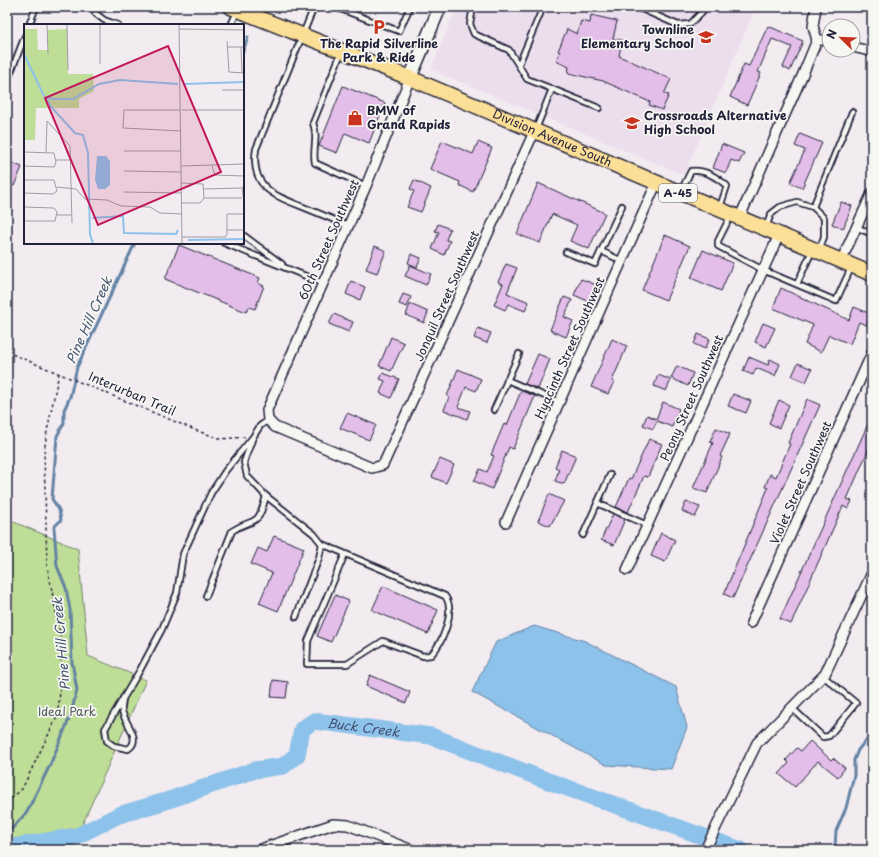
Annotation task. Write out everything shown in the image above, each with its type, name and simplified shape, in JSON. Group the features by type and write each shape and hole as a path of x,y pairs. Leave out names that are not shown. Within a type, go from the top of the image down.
{"main road":[{"path":"410,78 440,7"},
{"name":"Division Avenue South","path":"234,8 410,78 764,230 872,274"}],"street":[{"path":"729,215 803,74 817,40 813,26 816,7"},
{"path":"861,49 869,51 872,50"},
{"name":"60th Street Southwest","path":"267,415 366,186 410,78"},
{"name":"Jonquil Street Southwest","path":"267,415 275,427 372,468 380,467 386,460 534,132"},
{"name":"Hyacinth Street Southwest","path":"506,522 656,184"},
{"path":"846,264 856,227 872,194"},
{"name":"Peony Street Southwest","path":"627,570 779,235"},
{"name":"Violet Street Southwest","path":"752,622 868,374 872,353"},
{"path":"705,850 757,743 823,676 839,646 872,573"},
{"path":"258,850 333,824 348,825 412,850"}],"lane":[{"path":"29,24 36,7"},
{"path":"96,7 95,13 104,20 115,24"},
{"path":"314,7 301,35 256,149 255,168 258,177 270,192 348,226"},
{"path":"335,7 399,31 410,7"},
{"path":"473,7 470,24 474,34 509,50 527,79 598,108"},
{"path":"519,64 543,7"},
{"path":"637,7 678,25 690,24 702,12 704,7"},
{"path":"231,24 234,8"},
{"path":"7,82 24,39"},
{"path":"342,51 313,123 317,134 313,152 315,163 366,186"},
{"path":"534,132 552,89"},
{"path":"813,207 852,112"},
{"path":"680,194 691,171 699,169 720,179 727,186 729,215 718,241 718,246 763,270 836,301 846,264"},
{"path":"764,230 771,214 780,207 797,202 813,207 824,218 824,237 797,284"},
{"path":"566,252 595,264 622,206"},
{"path":"856,227 872,234"},
{"path":"244,236 288,269"},
{"path":"226,244 323,283"},
{"path":"601,251 622,261"},
{"path":"494,410 519,354"},
{"path":"507,380 559,402"},
{"path":"123,698 122,711 134,737 134,743 128,748 111,744 107,741 104,733 108,720 123,698 155,642 175,601 183,554 205,506 226,470 253,437 267,415"},
{"path":"253,437 246,452 244,467 247,476 266,496 314,534 322,544 445,596 450,604 451,613 437,648 431,655 423,656 383,641 347,664 307,664 308,641 345,554"},
{"path":"583,536 610,475"},
{"path":"206,596 232,531 256,520 261,512 266,496"},
{"path":"597,503 648,525"},
{"path":"296,617 319,558 322,544"},
{"path":"792,708 823,737 829,736 856,703 823,676"}],"path":[{"name":"Interurban Trail","path":"7,352 200,432 222,438 253,437"},
{"path":"7,802 22,789 57,717 61,684 61,639 47,565 44,453 58,373"}],"shaded area":[{"name":"Crossroads Alternative High School","path":"457,7 756,7 684,175 432,70"}],"green space":[{"name":"Ideal Park","path":"7,519 78,549 88,656 146,680 71,850 7,850"}],"water":[{"path":"534,626 585,641 676,687 687,727 671,769 606,765 472,692 496,642"}],"building":[{"path":"591,15 617,21 613,39 622,40 619,56 671,79 664,94 669,95 662,110 649,105 650,102 603,81 568,73 569,67 556,61 560,52 558,51 567,29 577,34 581,21 590,23"},
{"path":"768,26 803,41 790,71 783,67 792,47 772,39 758,72 761,73 747,105 730,97 744,64 749,66"},
{"path":"343,86 385,103 369,143 345,133 337,153 319,146"},
{"path":"800,134 822,143 802,188 790,183 805,150 795,146"},
{"path":"442,141 473,154 478,142 492,148 473,192 459,185 460,182 430,169"},
{"path":"722,144 744,153 739,163 731,160 726,173 713,168"},
{"path":"7,161 22,167 14,186 7,183"},
{"path":"414,180 431,188 421,212 407,207 414,191 410,189"},
{"path":"538,183 605,213 589,249 570,241 577,225 552,214 540,243 517,234"},
{"path":"841,202 852,206 843,229 832,224"},
{"path":"438,224 450,229 446,240 450,241 444,255 432,249 439,232 435,231"},
{"path":"665,235 690,246 666,300 642,290"},
{"path":"179,245 260,278 258,283 264,286 255,309 249,307 246,312 165,279"},
{"path":"375,246 386,251 377,273 366,269"},
{"path":"703,250 733,263 721,291 691,278"},
{"path":"411,254 421,258 417,267 408,263"},
{"path":"506,264 517,268 507,293 529,302 525,311 508,304 505,310 494,305 503,284 498,282"},
{"path":"410,265 431,274 426,285 405,276"},
{"path":"581,279 597,285 590,302 574,295"},
{"path":"351,281 365,287 360,300 346,294"},
{"path":"781,288 849,320 854,307 871,314 866,325 859,322 850,344 829,335 821,352 805,344 813,325 773,308"},
{"path":"403,294 411,297 407,307 399,304"},
{"path":"564,297 572,300 564,317 573,321 566,337 550,330"},
{"path":"410,304 428,312 424,323 406,315"},
{"path":"334,314 353,322 349,332 329,324"},
{"path":"763,323 775,328 766,347 755,342"},
{"path":"478,328 491,333 487,343 474,338"},
{"path":"698,334 710,339 705,349 694,344"},
{"path":"391,337 404,343 391,371 379,366"},
{"path":"612,339 627,346 608,394 591,387"},
{"path":"538,354 550,359 538,389 525,384"},
{"path":"749,357 768,365 770,359 780,364 775,376 756,368 753,375 743,371"},
{"path":"798,363 812,369 806,382 792,376"},
{"path":"677,366 693,373 688,386 671,378"},
{"path":"458,369 481,379 476,391 466,387 458,407 470,411 467,419 444,410 449,397 447,396"},
{"path":"383,373 399,379 391,398 380,393 385,381 380,379"},
{"path":"658,375 671,380 666,391 654,386"},
{"path":"521,391 535,396 513,449 509,447 492,489 474,481 480,469 487,472 494,456 491,455 504,424 507,425"},
{"path":"733,394 751,401 746,413 728,406"},
{"path":"807,399 820,405 733,598 724,594 768,488 765,487 770,474 776,477 790,444 788,443"},
{"path":"779,400 789,405 779,428 769,423"},
{"path":"663,402 679,409 672,427 657,421 653,429 643,425 647,415 656,419"},
{"path":"347,413 376,425 369,440 340,428"},
{"path":"872,415 872,447 870,446 847,499 852,501 848,509 843,506 791,624 780,619"},
{"path":"716,428 730,434 720,456 722,457 707,493 693,488 713,443 710,442"},
{"path":"649,439 662,444 648,477 644,476 628,512 616,507 629,478 631,479"},
{"path":"562,450 576,456 564,484 555,481 559,469 555,467"},
{"path":"440,459 454,465 446,483 432,477"},
{"path":"549,494 564,501 550,526 538,521"},
{"path":"686,502 700,507 695,517 682,511"},
{"path":"613,514 625,519 614,545 601,540"},
{"path":"661,533 675,540 665,562 651,556"},
{"path":"274,536 304,548 278,611 259,603 272,573 251,564 258,548 267,552"},
{"path":"383,586 438,610 428,634 372,610"},
{"path":"335,595 349,601 331,642 317,636"},
{"path":"370,675 410,692 406,703 366,686"},
{"path":"273,680 288,682 286,698 271,697"},
{"path":"810,741 831,760 833,758 845,768 838,777 818,761 795,787 779,774 789,763 786,760 797,748 801,751"}],"waterway":[{"name":"Pine Hill Creek","path":"244,48 248,37"},
{"name":"Pine Hill Creek","path":"7,834 27,812 50,765 70,717 77,690 72,662 70,610 66,588 57,566 54,527 61,520 59,510 52,499 57,436 64,423 64,410 70,397 77,367 135,244"},
{"name":"Buck Creek","path":"7,848 77,836 119,815 166,801 255,770 283,766 297,755 302,729 314,721 431,736 548,781 741,850"},
{"path":"833,850 835,846 836,831 846,808 854,775 854,760 858,750 872,733"}],"place":[{"name":"The Rapid Silverline Park & Ride","path":"379,27"},
{"name":"Townline Elementary School","path":"706,37"},
{"name":"BMW of Grand Rapids","path":"355,118"},
{"name":"Crossroads Alternative High School","path":"632,123"}]}
